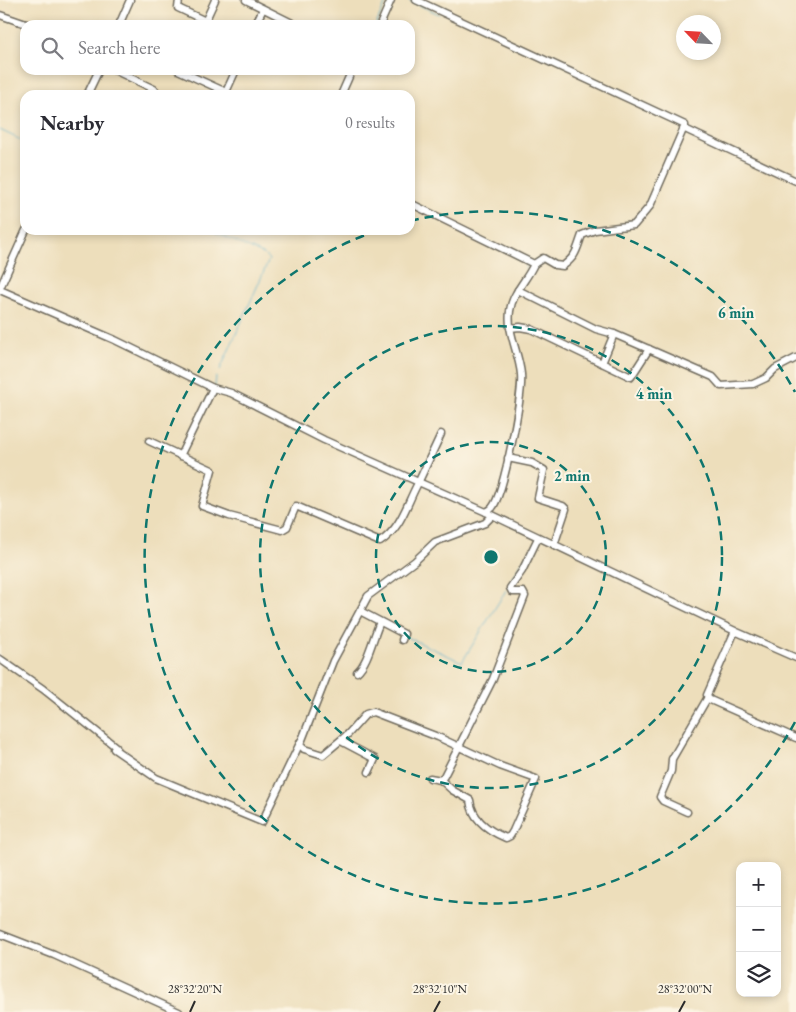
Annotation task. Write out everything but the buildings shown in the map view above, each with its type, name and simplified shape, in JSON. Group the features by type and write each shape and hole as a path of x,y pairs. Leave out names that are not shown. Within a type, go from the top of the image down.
{"street":[{"path":"121,20 130,0"},
{"path":"179,0 178,8 200,20"},
{"path":"206,20 215,0"},
{"path":"246,0 286,20"},
{"path":"382,20 391,0"},
{"path":"416,0 796,181"},
{"path":"258,20 263,9"},
{"path":"0,15 20,22"},
{"path":"90,90 97,75"},
{"path":"125,75 155,90"},
{"path":"189,75 222,90"},
{"path":"227,90 234,75"},
{"path":"343,90 350,75"},
{"path":"486,512 493,507 508,458 519,404 521,374 510,328 510,309 518,290 534,264 543,258 555,265 563,266 573,258 579,247 582,235 588,231 634,225 650,206 685,127"},
{"path":"415,205 534,264"},
{"path":"24,235 0,289 115,340 213,388 231,394 324,440 486,512 734,633 737,632 796,658"},
{"path":"518,290 596,330 614,334 713,377 717,384 726,387 753,384 766,378 774,369 796,358"},
{"path":"510,328 531,329 633,376 649,349"},
{"path":"602,363 614,334"},
{"path":"180,456 213,388"},
{"path":"149,441 213,472 202,506 229,516 282,530 287,527 296,506 380,542 397,528 441,434"},
{"path":"508,458 532,463 544,470 538,498 563,506 566,509 554,545"},
{"path":"0,659 92,728 116,747 114,749 156,778 262,822 302,740 333,661 368,596 415,561 435,542 486,523 492,516"},
{"path":"441,780 459,748 504,652 525,596 523,592 512,592 510,588 522,571 538,538"},
{"path":"360,611 404,634 402,640"},
{"path":"357,672 366,662 369,647 380,622"},
{"path":"687,812 663,801 660,797 671,771 672,759 708,696 734,633"},
{"path":"708,696 796,738"},
{"path":"302,740 300,745 304,749 320,756 323,755 341,741 370,711 438,737 459,748 536,779 510,836 506,838 482,823 473,814 470,800 452,790 441,780 430,778"},
{"path":"341,741 375,759 369,772"},
{"path":"0,934 54,955 179,1012"}],"waterway":[{"path":"378,20 387,0"},
{"path":"408,0 439,14"},
{"path":"0,130 20,140"},
{"path":"220,370 269,260 265,255 221,235"},
{"path":"525,269 528,264"},
{"path":"215,386 216,377"},
{"path":"220,393 248,405"},
{"path":"510,583 525,557"},
{"path":"407,637 462,662 508,587"}]}
